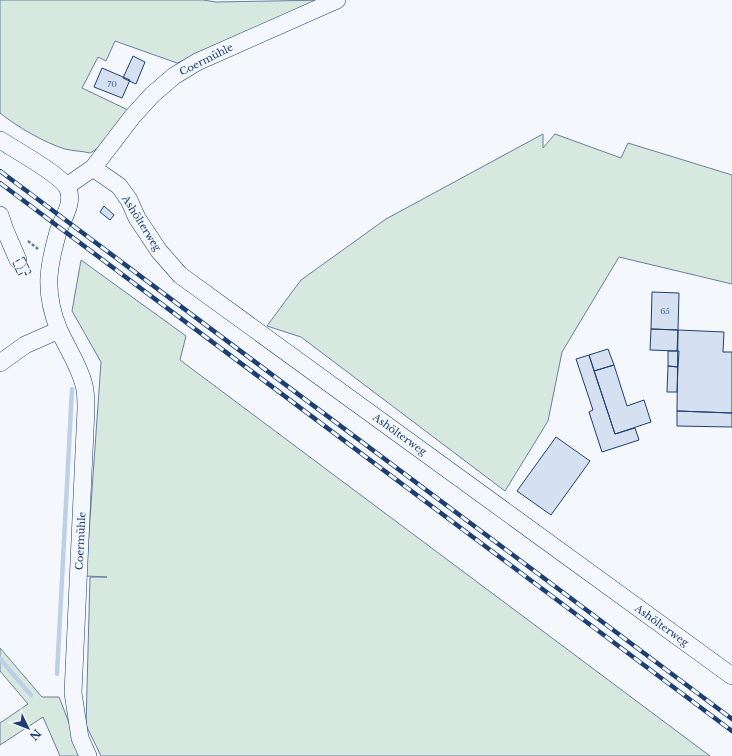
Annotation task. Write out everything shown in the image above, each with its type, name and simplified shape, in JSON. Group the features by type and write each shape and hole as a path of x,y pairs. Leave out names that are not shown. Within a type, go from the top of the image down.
{"street":[{"name":"Coermühle","path":"88,756 80,738 73,693 86,409 84,385 77,366 59,330 53,312 50,299 49,276 58,232 68,209 70,195 67,186 93,168 132,117 152,95 174,76 197,62 337,0"},
{"path":"0,140 57,176 67,186"},
{"name":"Ashölterweg","path":"93,168 118,186 129,200 138,218 159,251 180,275 732,676"},
{"path":"0,215 18,260"},
{"path":"0,363 25,345 59,330"}],"shaded area":[{"path":"0,0 203,0 216,2 327,0 177,63 115,41 106,61 98,57 82,88 128,110 106,143 90,153 65,149 49,143 22,129 0,113"},
{"path":"543,134 543,148 555,134 621,158 628,143 732,175 732,284 619,257 562,352 548,421 505,491 301,337 267,326 301,280 386,219"},
{"path":"81,260 186,336 180,360 710,756 101,756 86,725 90,577 107,577 86,576 101,362 72,311"},
{"path":"0,648 42,697 59,697 82,756 60,756 43,717 0,745 0,723 28,704 0,671"}],"building":[{"path":"133,56 145,62 136,84 123,78"},
{"path":"102,68 130,80 122,98 94,87"},
{"path":"104,206 114,215 110,220 100,212"},
{"path":"652,292 679,293 678,330 651,329"},
{"path":"651,329 678,330 677,351 650,350"},
{"path":"678,330 724,332 723,352 732,352 732,413 677,411"},
{"path":"608,349 614,365 594,371 589,355"},
{"path":"668,351 679,351 678,367 668,366"},
{"path":"589,355 615,434 635,428 639,440 602,452 589,412 593,410 576,359"},
{"path":"614,365 627,406 644,400 651,422 615,434 594,371"},
{"path":"668,366 678,367 677,392 667,392"},
{"path":"677,411 732,413 732,427 677,426"},
{"path":"556,437 590,461 551,515 517,491"}],"waterway":[{"path":"57,674 72,389"},
{"path":"0,659 31,695"}],"railway":[{"path":"0,171 732,719"},
{"path":"0,183 732,731"}],"fence":[{"path":"24,257 31,272 26,275 25,272 18,275 13,263 24,257"}]}
